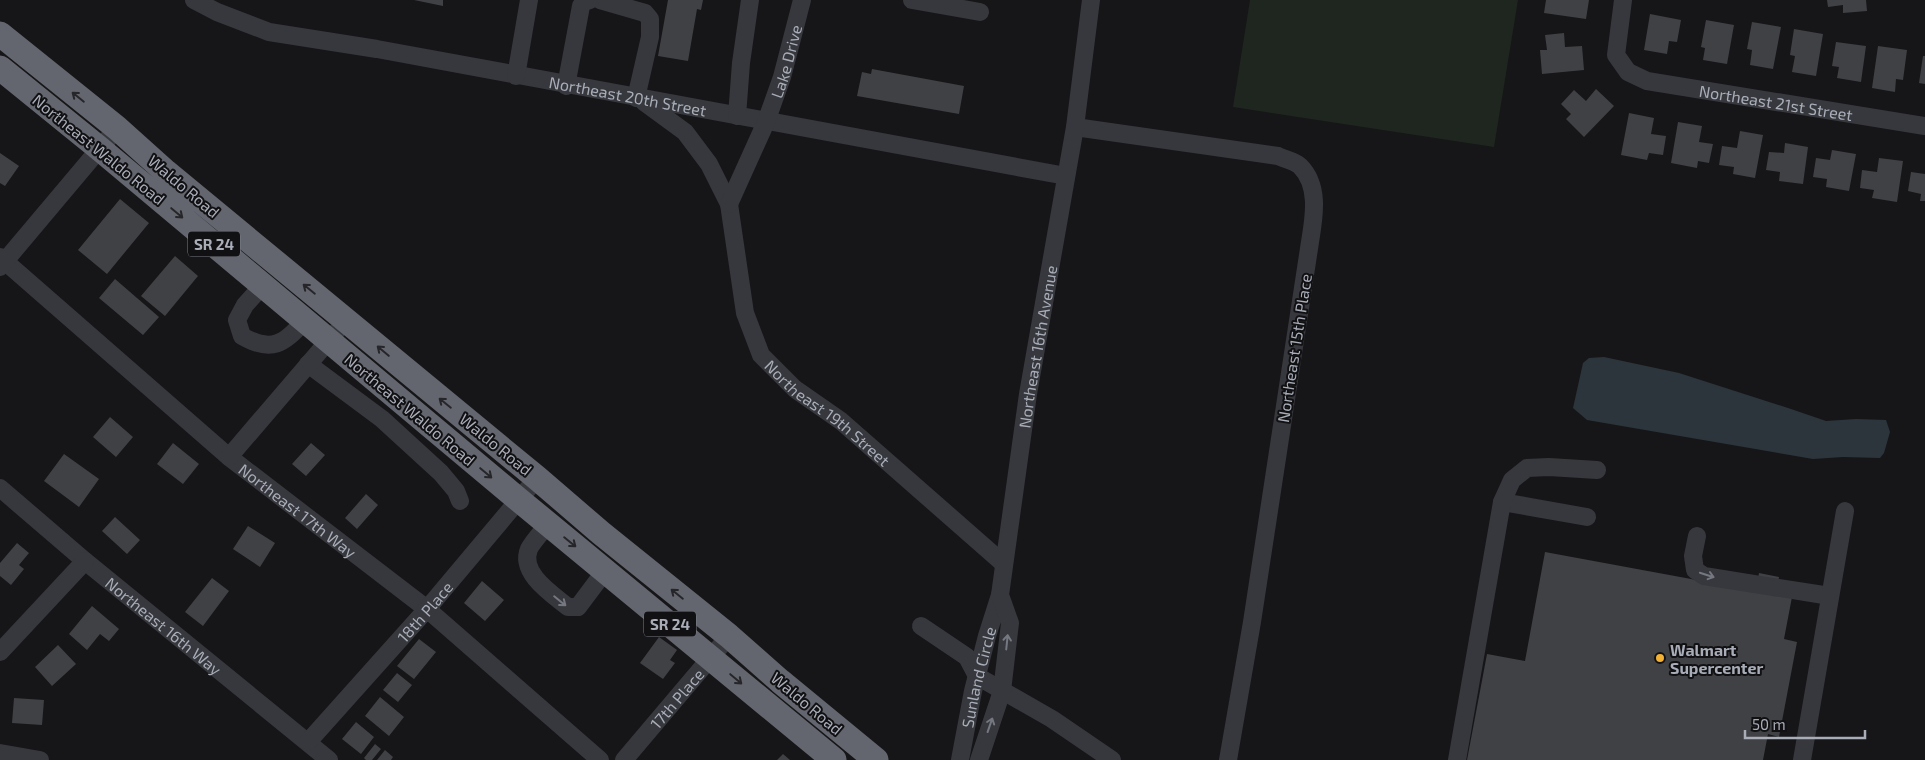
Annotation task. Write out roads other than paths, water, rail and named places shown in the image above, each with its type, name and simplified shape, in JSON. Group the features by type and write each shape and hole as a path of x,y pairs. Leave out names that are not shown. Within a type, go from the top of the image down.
{"highway":[{"name":"Northeast Waldo Road","path":"0,34 116,128"},
{"name":"Northeast Waldo Road","path":"0,68 100,149 518,500 827,754"},
{"name":"Waldo Road","path":"116,128 166,172 601,533 729,636 780,681 876,760"}],"street":[{"name":"Northeast 20th Street","path":"194,0 217,12 269,32 1066,176"},
{"path":"516,76 530,0"},
{"path":"566,86 581,6 584,2 590,0"},
{"path":"600,0 645,13 650,19 650,37 638,99"},
{"path":"737,116 741,63 750,0"},
{"name":"Lake Drive","path":"729,204 766,122 782,77 802,0"},
{"path":"912,0 980,12"},
{"name":"Northeast 16th Avenue","path":"1002,691 1010,623 1000,595 1028,394 1075,127 1091,0"},
{"name":"Northeast 21st Street","path":"1623,0 1616,54 1628,72 1647,81 1925,126"},
{"name":"Northeast 19th Street","path":"638,99 685,132 709,164 729,204 745,313 761,355 795,389 841,421 1004,564"},
{"name":"Northeast 15th Place","path":"1075,127 1278,156 1299,165 1311,184 1315,210 1252,622 1228,760"},
{"path":"2,262 116,128"},
{"name":"Northeast 17th Way","path":"2,262 229,457 427,609 600,760"},
{"path":"263,285 245,304 237,320 242,336 253,342 271,346 292,336 305,320"},
{"path":"229,457 346,320"},
{"path":"308,364 382,419 441,473 456,491 460,501"},
{"path":"1457,760 1502,502 1512,480 1527,468 1549,467 1597,470"},
{"name":"18th Place","path":"308,742 427,609 537,478"},
{"name":"Northeast 16th Way","path":"0,488 85,561 328,760"},
{"path":"1502,502 1587,517"},
{"path":"1802,760 1845,511"},
{"path":"548,524 529,548 527,561 533,575 553,595 568,607 578,607 605,571"},
{"path":"1697,536 1693,556 1695,570 1704,576 1830,596"},
{"path":"0,652 85,561"},
{"name":"Sunland Circle","path":"960,760 986,636 1000,595"},
{"path":"921,626 967,657 977,676 1052,719 1112,760"},
{"name":"17th Place","path":"624,760 729,636"},
{"name":"Sunland Circle","path":"979,760 1002,691"},
{"path":"0,753 40,760"}],"place":[{"name":"Walmart Supercenter","path":"1660,658"}]}
